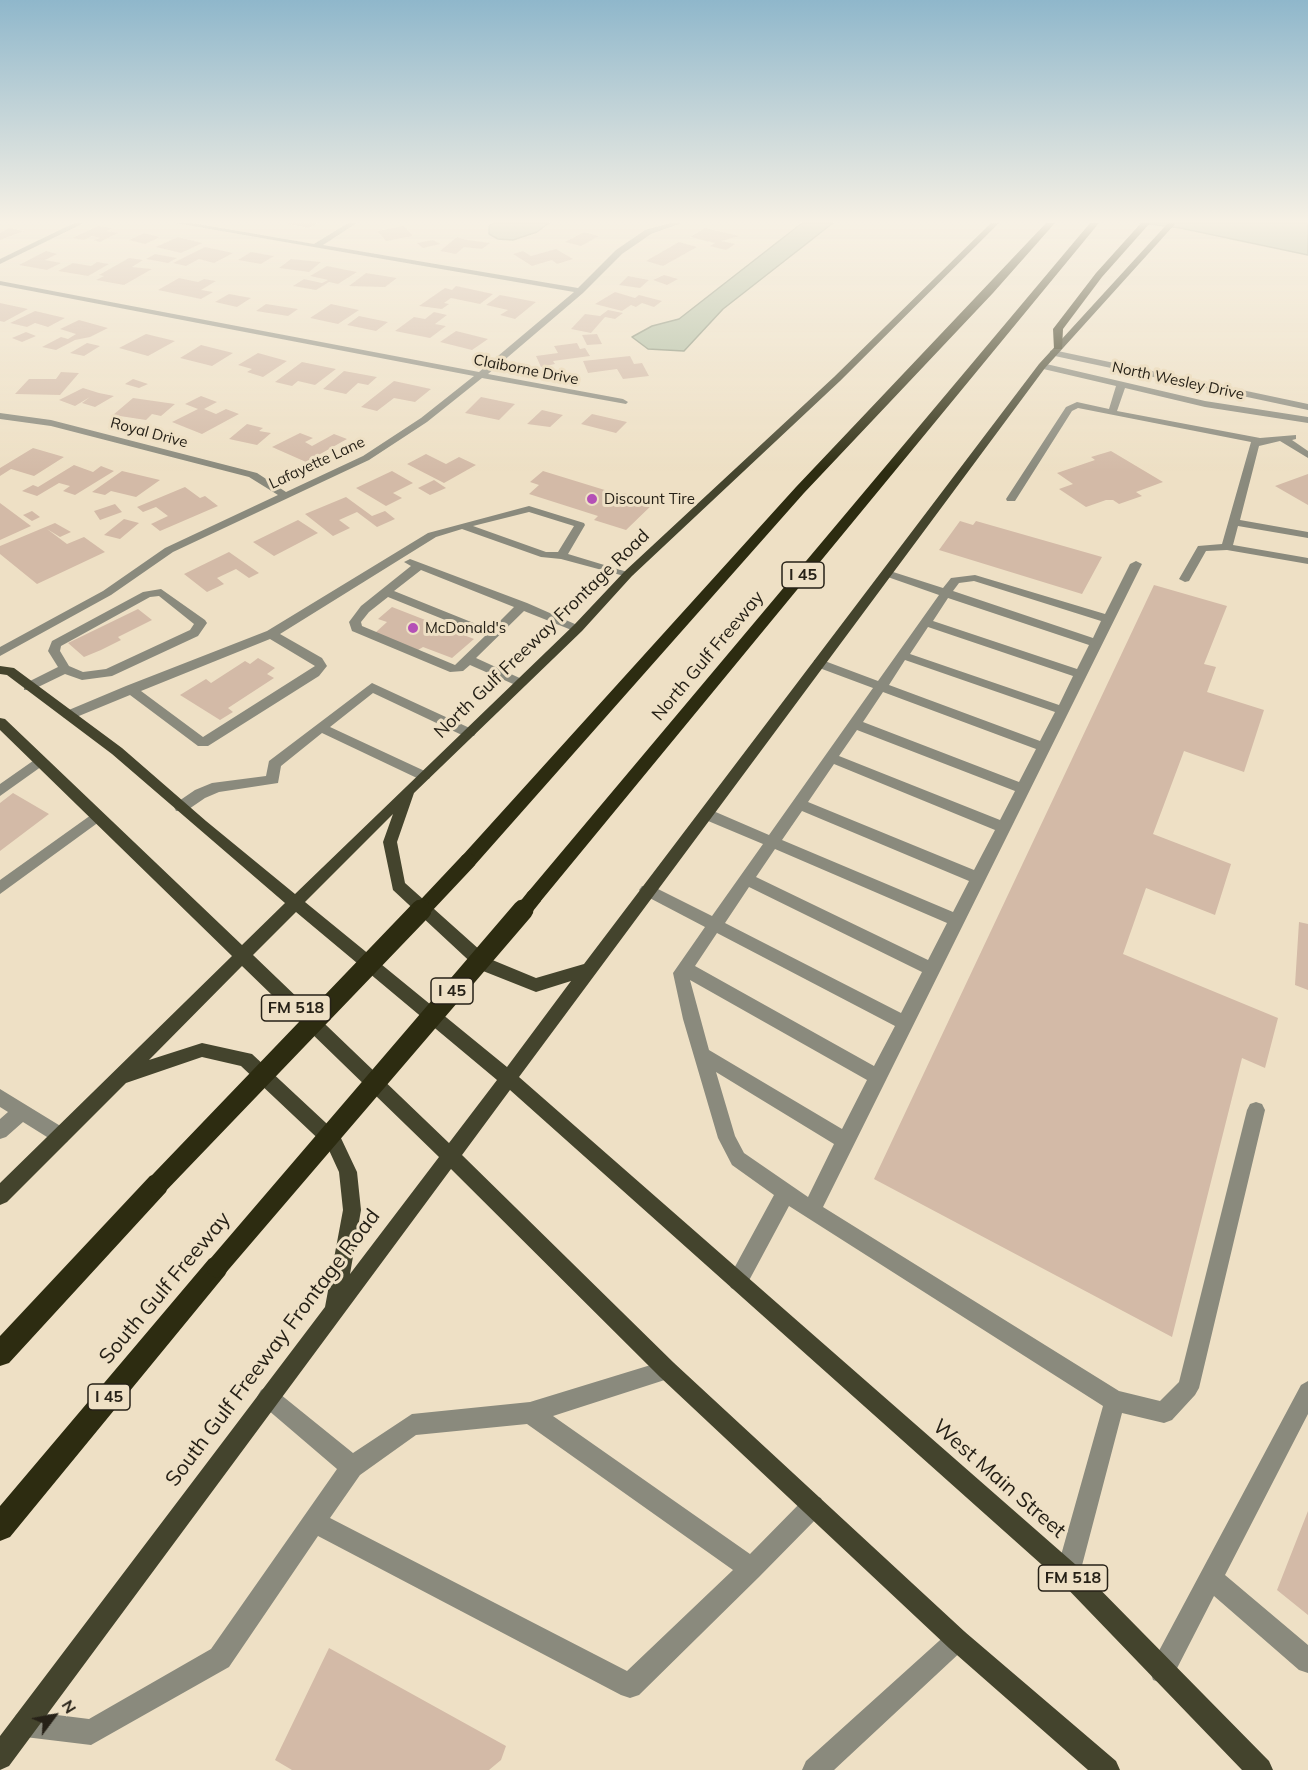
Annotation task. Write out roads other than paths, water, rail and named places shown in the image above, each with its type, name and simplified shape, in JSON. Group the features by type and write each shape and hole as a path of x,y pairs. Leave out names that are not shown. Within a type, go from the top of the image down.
{"highway":[{"path":"0,1354 158,1184 468,861 800,490 974,306"},
{"name":"North Gulf Freeway","path":"371,1084 534,897 1028,306"},
{"path":"1056,350 1059,329 1076,306"},
{"name":"South Gulf Freeway","path":"0,1527 371,1084"}],"main road":[{"name":"North Gulf Freeway Frontage Road","path":"123,1076 242,956 290,898 424,776 578,628 628,574 829,387 911,306"},
{"path":"410,789 390,842 398,886 484,964 536,985 588,970 1042,366 1097,306"},
{"name":"FM 518","path":"0,670 10,671 28,687 117,751 181,807 508,1078"},
{"name":"FM 518","path":"0,722 667,1370 957,1640 1107,1770"},
{"name":"South Gulf Freeway Frontage Road","path":"0,1757 588,970"},
{"path":"0,1196 123,1076 202,1050 246,1059 334,1142 348,1172 352,1210 333,1311"},
{"name":"West Main Street","path":"508,1078 1068,1573 1260,1770"}],"street":[{"name":"Claiborne Drive","path":"114,306 623,402"},
{"name":"Lafayette Lane","path":"0,652 67,616 169,550 366,458 424,420 563,306"},
{"name":"North Wesley Drive","path":"1056,350 1208,388 1308,407"},
{"name":"North Wesley Drive","path":"1042,366 1205,404 1308,420"},
{"path":"1112,413 1121,385"},
{"path":"1205,404 1208,388"},
{"path":"1011,499 1069,409 1077,405 1261,441"},
{"name":"Royal Drive","path":"0,416 51,423 254,475 284,495"},
{"path":"1227,547 1255,444 1282,438 1297,438 1288,418"},
{"path":"1282,438 1308,455"},
{"path":"69,715 272,634 432,535 529,509 580,525 561,556"},
{"path":"1234,522 1308,535"},
{"path":"463,526 545,555 561,556 628,574"},
{"path":"1185,579 1202,548 1227,547 1308,561"},
{"path":"396,557 524,605 578,628"},
{"path":"811,1210 1136,564"},
{"path":"419,566 365,609 355,621 356,628 454,669 468,659 524,605"},
{"path":"886,573 1096,643"},
{"path":"132,575 161,592 201,622 200,628 108,673 82,676 65,669 54,651 56,644 147,594 161,592"},
{"path":"1107,619 975,578 955,580 946,592 681,973 727,1138 738,1159 811,1210 1115,1401 1164,1413 1188,1388 1256,1110"},
{"path":"386,592 493,635"},
{"path":"67,616 88,626"},
{"path":"925,622 1080,674"},
{"path":"130,689 203,743 321,666 318,661 272,634"},
{"path":"902,655 1061,710"},
{"path":"468,659 520,683"},
{"path":"818,663 1043,747"},
{"path":"28,687 65,669"},
{"path":"181,807 200,794 217,787 273,780 274,764 322,729 372,687 469,733"},
{"path":"854,724 1022,788"},
{"path":"322,729 424,776"},
{"path":"831,758 1003,827"},
{"path":"0,777 40,761"},
{"path":"0,791 40,761"},
{"path":"799,804 978,878"},
{"path":"706,814 956,920"},
{"path":"0,888 98,815"},
{"path":"746,879 932,969"},
{"path":"647,890 904,1023"},
{"path":"684,968 878,1077"},
{"path":"702,1055 845,1141"},
{"path":"0,1097 62,1136"},
{"path":"0,1131 22,1111"},
{"path":"738,1281 786,1192"},
{"path":"25,1724 91,1732 220,1658 352,1467 412,1425 530,1413 667,1370"},
{"path":"1162,1671 1308,1392"},
{"path":"268,1397 352,1467"},
{"path":"1068,1573 1115,1401"},
{"path":"530,1413 751,1569"},
{"path":"314,1522 630,1686 813,1506"},
{"path":"1210,1578 1308,1661"},
{"path":"814,1770 957,1640"}],"place":[{"name":"Discount Tire","path":"592,499"},
{"name":"McDonald's","path":"413,628"}]}
